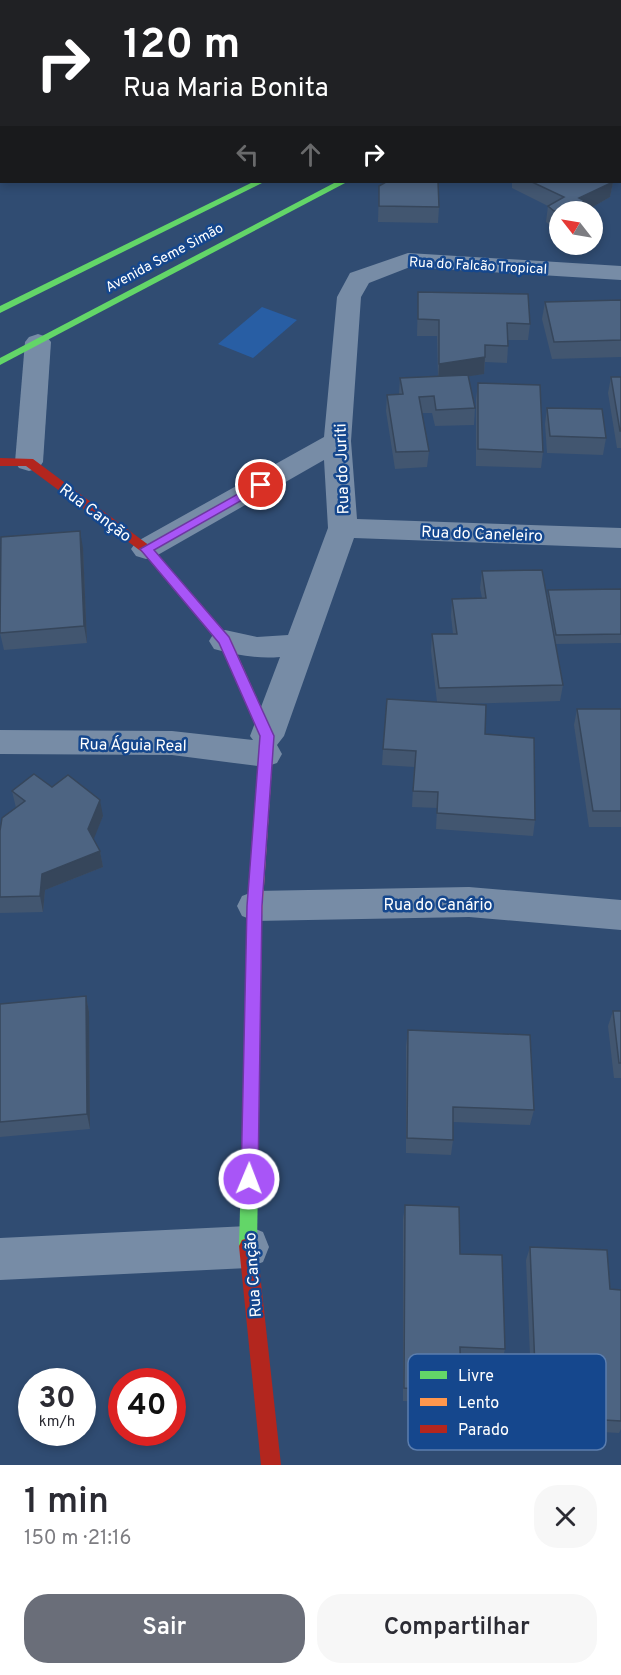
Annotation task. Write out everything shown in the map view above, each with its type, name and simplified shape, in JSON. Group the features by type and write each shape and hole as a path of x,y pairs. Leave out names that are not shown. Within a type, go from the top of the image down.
{"street":[{"name":"Avenida Seme Simão","path":"0,310 257,183"},
{"path":"286,212 323,183"},
{"name":"Avenida Seme Simão","path":"0,362 340,183"},
{"name":"Rua do Falcão Tropical","path":"349,297 359,278 408,260 621,273"},
{"name":"Rua do Juriti","path":"266,745 343,528 337,441 349,297"},
{"path":"0,462 29,462 38,342"},
{"path":"146,549 337,441"},
{"name":"Rua Canção","path":"29,462 146,549 225,640 266,745 255,906 248,1247 271,1465"},
{"name":"Rua do Caneleiro","path":"343,528 621,538"},
{"path":"225,640 257,648 300,645"},
{"name":"Rua Águia Real","path":"0,742 266,745"},
{"name":"Rua do Canário","path":"255,906 469,902 621,915"},
{"path":"0,1259 248,1247"}],"shaded area":[{"path":"262,307 297,320 253,358 218,344"}],"building":[{"path":"384,183 438,183 439,207 379,206 379,186"},
{"path":"534,183 611,183 579,198 585,201 557,201 564,197"},
{"path":"418,292 528,294 530,324 507,323 508,346 485,345 485,357 439,364 439,320 418,319"},
{"path":"621,300 621,340 554,342 545,302"},
{"path":"468,375 475,408 436,410 434,396 419,397 429,451 396,452 387,395 403,394 400,378"},
{"path":"611,377 621,377 621,431 620,431"},
{"path":"478,383 540,385 543,452 478,449"},
{"path":"547,408 602,409 606,438 550,436"},
{"path":"80,531 84,626 0,633 1,537"},
{"path":"542,570 563,685 439,688 432,634 457,634 452,599 486,598 482,571"},
{"path":"621,589 621,634 556,635 548,590"},
{"path":"387,699 486,705 485,734 534,738 535,820 437,813 438,792 413,791 416,751 383,749"},
{"path":"577,709 621,709 621,811 593,811"},
{"path":"34,774 52,787 68,775 100,800 88,829 100,851 42,874 40,896 0,897 2,818 25,801 12,791"},
{"path":"86,996 87,1114 0,1122 0,1004"},
{"path":"613,1011 621,1011 621,1063 619,1063"},
{"path":"408,1030 530,1035 534,1110 453,1107 453,1140 407,1138"},
{"path":"405,1205 459,1207 460,1254 502,1255 505,1349 460,1347 460,1354 408,1354 408,1388 404,1388"},
{"path":"530,1247 607,1250 610,1289 621,1290 621,1421 606,1420 606,1354 534,1354"}],"traffic: fast":[{"path":"0,310 257,183"},
{"path":"0,362 340,183"},
{"path":"248,1246 255,916"}],"traffic: slow":[{"path":"159,564 225,641 267,736 255,916"}],"traffic: jam":[{"path":"0,462 29,462 146,549 159,564"},
{"path":"248,1246 271,1465"}],"route":[{"path":"249,1179 255,906 267,736 225,640 146,549 261,485"}]}
